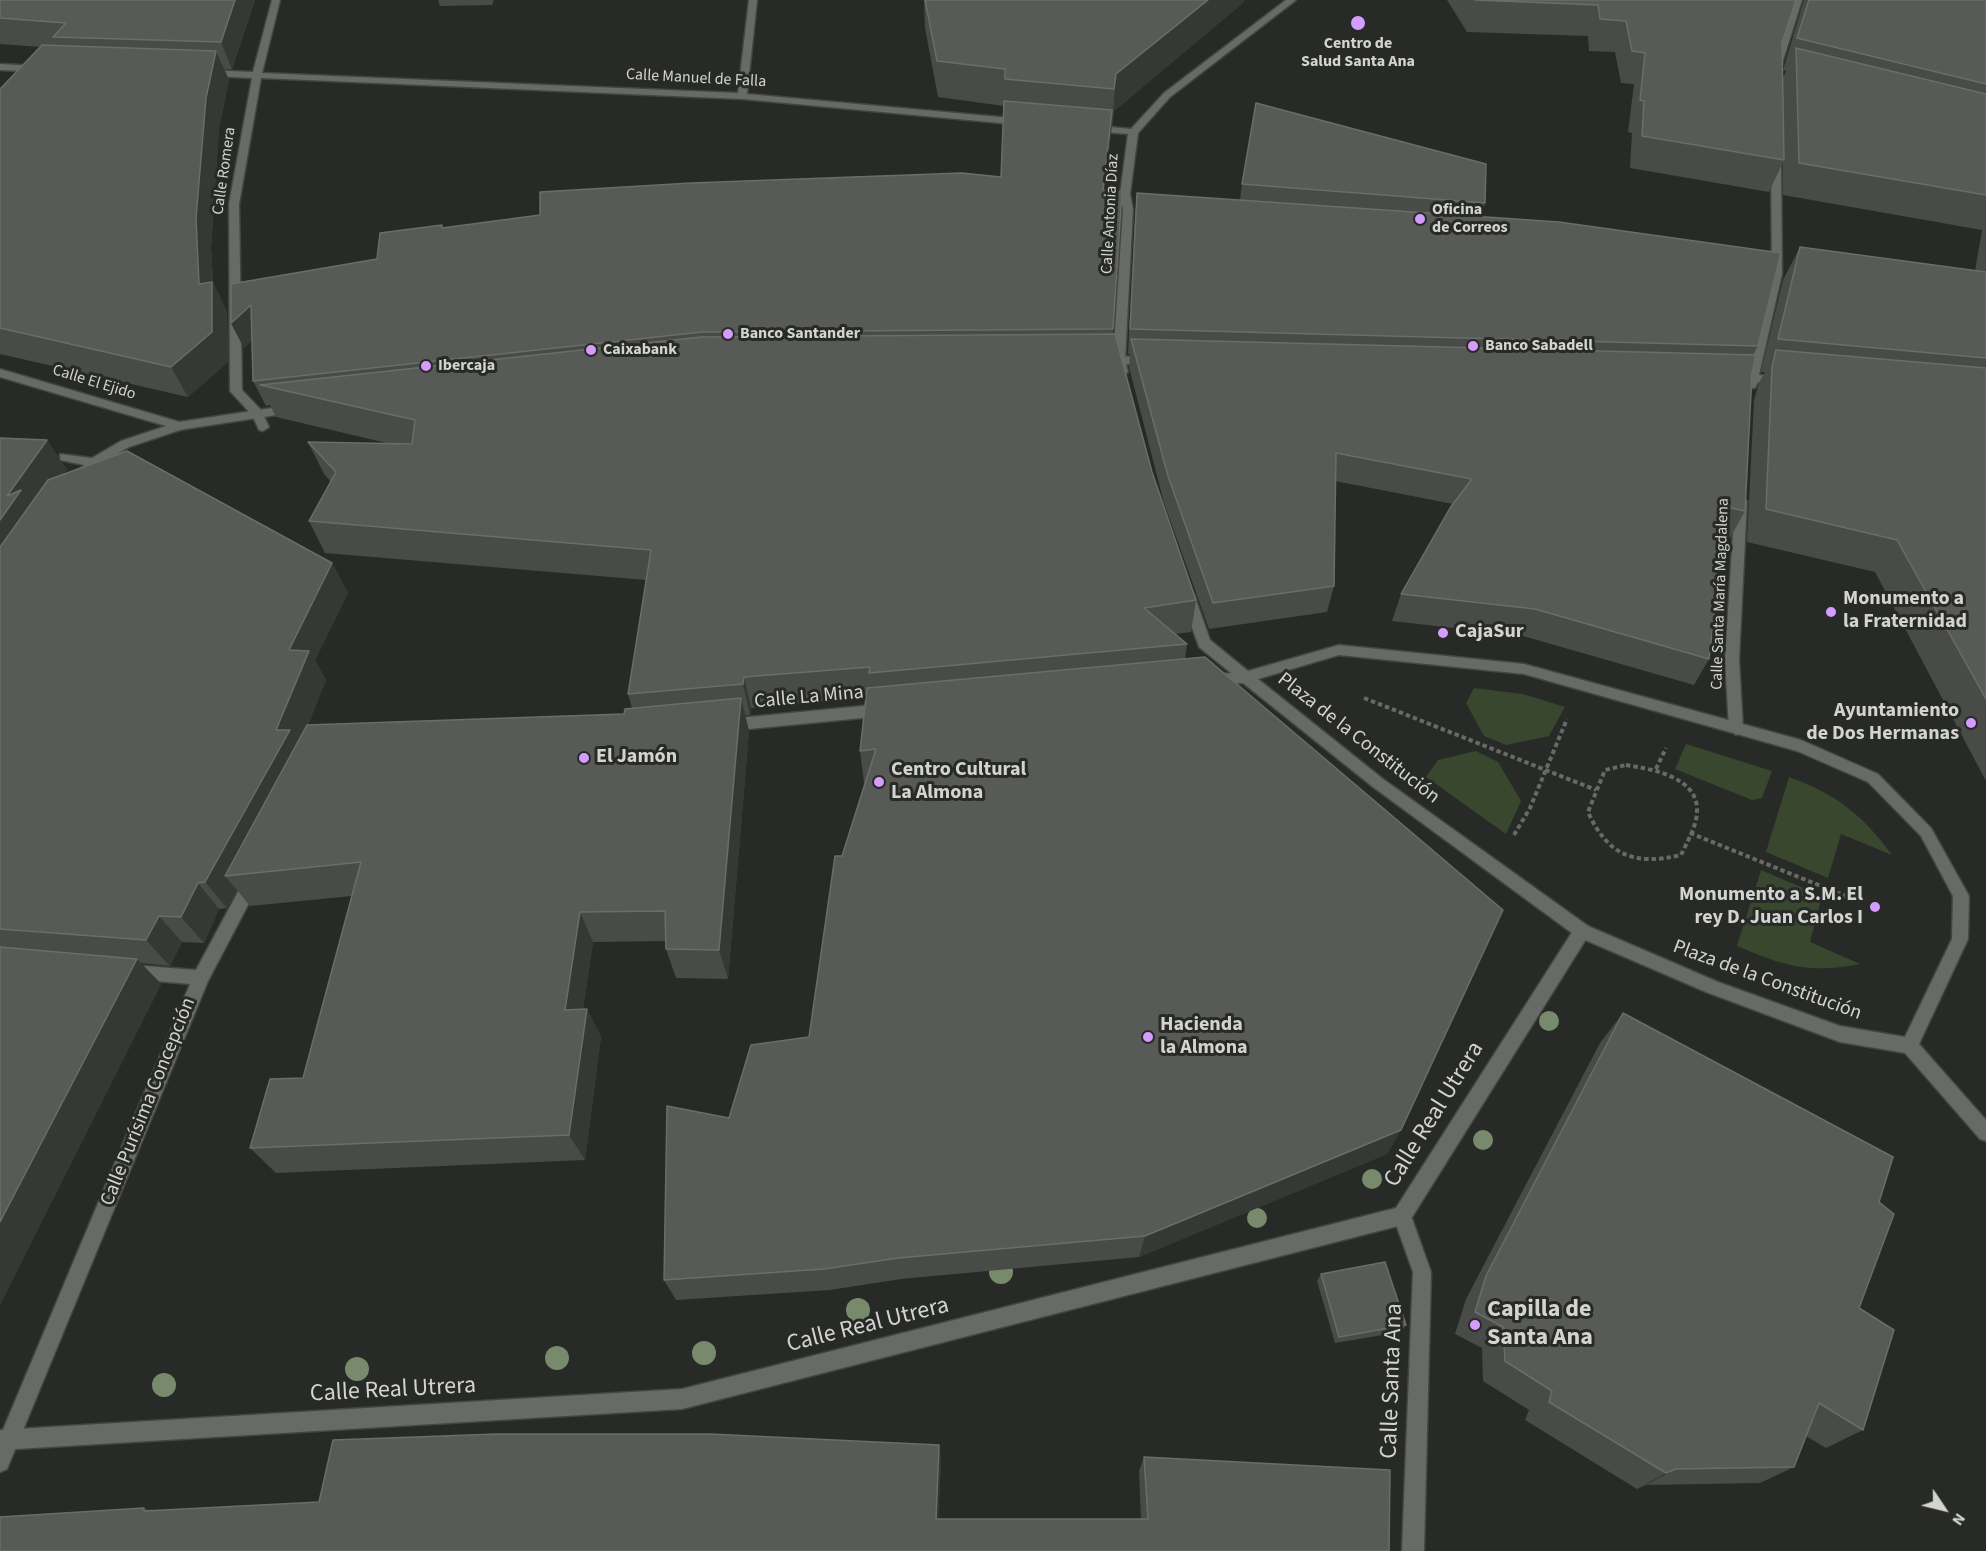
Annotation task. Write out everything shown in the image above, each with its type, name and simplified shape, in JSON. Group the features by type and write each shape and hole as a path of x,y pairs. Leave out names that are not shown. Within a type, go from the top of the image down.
{"street":[{"name":"Calle Romera","path":"257,413 236,391 234,204 257,75 276,0"},
{"path":"742,96 753,0"},
{"name":"Calle Antonia Díaz","path":"1125,382 1119,360 1134,210 1125,194 1133,132 1167,95 1291,0"},
{"path":"1778,77 1798,0"},
{"path":"0,67 47,69"},
{"name":"Calle Manuel de Falla","path":"199,73 742,96 1038,123"},
{"path":"1085,128 1133,132"},
{"path":"1746,400 1753,378 1771,273 1776,139"},
{"path":"1084,360 1167,362"},
{"name":"Calle El Ejido","path":"0,373 179,426"},
{"path":"1717,376 1788,380"},
{"path":"73,491 92,463 125,444 179,426 304,408"},
{"path":"257,413 263,427"},
{"path":"64,457 92,463 121,464"},
{"name":"Calle Santa María Magdalena","path":"1736,729 1732,659 1742,482"},
{"path":"1182,579 1204,643 1245,677"},
{"name":"Plaza de la Constitución","path":"1339,650 1524,669 1801,746 1873,778 1926,832 1961,896 1960,939 1910,1046 1840,1034 1712,987 1581,931 1378,783 1245,677 1339,650"},
{"path":"1194,682 1245,677"},
{"name":"Calle La Mina","path":"710,726 899,709"},
{"name":"Calle Purísima Concepción","path":"0,1462 5,1439 201,978 260,865"},
{"name":"Calle Real Utrera","path":"5,1439 682,1400 1402,1216 1581,931"},
{"path":"118,971 201,978"},
{"path":"1910,1046 1986,1133"},
{"name":"Calle Santa Ana","path":"1402,1216 1422,1272 1413,1551"}],"path":[{"path":"1364,698 1596,790"},
{"path":"1510,842 1530,808 1569,716"},
{"path":"1626,765 1656,769 1678,780 1693,794 1697,810 1681,855 1660,862 1633,859 1609,846 1594,829 1588,812 1596,790 1605,770 1626,765"},
{"path":"1690,832 1848,897"}],"green space":[{"path":"1474,688 1523,694 1565,707 1549,736 1506,745 1484,736 1466,703"},
{"path":"1686,744 1772,771 1762,798 1752,800 1675,769"},
{"path":"1476,751 1498,762 1521,801 1506,834 1426,777 1438,760"},
{"path":"1789,777 1821,791 1847,807 1870,828 1892,855 1841,834 1828,878 1766,852"},
{"path":"1761,870 1822,896 1810,942 1860,964 1826,968 1797,966 1769,959 1737,946"}],"building":[{"path":"0,0 235,0 221,42 53,37 66,23 0,18"},
{"path":"925,0 1208,0 1116,74 1114,89 1005,79 1005,69 937,61"},
{"path":"1475,0 1796,0 1782,42 1784,160 1642,136 1644,101 1640,100 1645,53 1632,51 1626,21 1600,19 1598,5"},
{"path":"1809,0 1986,0 1986,84 1797,38"},
{"path":"42,45 216,51 206,98 196,218 199,284 212,282 212,332 171,367 0,328 0,89"},
{"path":"1796,48 1986,94 1986,195 1799,163"},
{"path":"1004,101 1112,110 1103,190 1122,192 1113,329 702,332 253,381 251,305 231,323 231,284 377,259 380,233 442,225 442,228 540,215 540,192 691,183 962,173 1001,177"},
{"path":"1256,103 1486,164 1485,203 1242,184"},
{"path":"1137,193 1559,222 1781,253 1758,346 1130,329"},
{"path":"1800,247 1986,272 1986,358 1778,339"},
{"path":"1115,334 1152,472 1196,600 1144,608 1187,644 869,673 870,667 744,677 743,684 628,694 651,550 309,521 336,472 308,442 412,444 415,420 260,385 701,337"},
{"path":"1131,339 1756,355 1752,373 1745,511 1727,507 1709,659 1535,609 1401,594 1450,508 1472,479 1336,453 1334,586 1213,603 1168,476"},
{"path":"1776,350 1986,368 1986,699 1897,540 1766,509 1772,367"},
{"path":"0,438 47,440 7,496 21,490 0,520"},
{"path":"127,451 332,563 289,650 309,651 276,730 290,730 205,882 198,883 181,917 159,916 146,940 0,929 0,547 48,480"},
{"path":"1205,657 1503,910 1401,1130 1145,1236 898,1258 824,1269 664,1280 667,1106 729,1118 751,1045 809,1037 835,856 842,856 876,749 860,751 867,688"},
{"path":"741,698 719,950 666,949 665,911 580,912 565,1010 587,1009 569,1135 250,1148 270,1079 303,1078 361,862 225,876 307,725 624,714 625,709"},
{"path":"0,947 137,959 0,1222"},
{"path":"1623,1013 1893,1157 1879,1202 1894,1214 1859,1308 1894,1330 1863,1430 1819,1403 1794,1467 1676,1469 1666,1473 1549,1402 1552,1391 1505,1361 1503,1327 1475,1312 1486,1276"},
{"path":"1385,1262 1406,1325 1339,1337 1321,1274"},
{"path":"497,1434 710,1434 939,1445 936,1519 1148,1519 1144,1457 1390,1470 1389,1551 0,1551 0,1517 144,1508 144,1511 319,1502 333,1440"}],"place":[{"name":"Centro de Salud Santa Ana","path":"1358,23"},
{"name":"Oficina de Correos","path":"1420,219"},
{"name":"Banco Santander","path":"728,334"},
{"name":"Banco Sabadell","path":"1473,346"},
{"name":"Caixabank","path":"591,350"},
{"name":"Ibercaja","path":"426,366"},
{"name":"Monumento a la Fraternidad","path":"1831,612"},
{"name":"CajaSur","path":"1443,633"},
{"name":"Ayuntamiento de Dos Hermanas","path":"1971,723"},
{"name":"El Jamón","path":"584,758"},
{"name":"Centro Cultural La Almona","path":"879,782"},
{"name":"Monumento a S.M. El rey D. Juan Carlos I","path":"1875,907"},
{"name":"Hacienda la Almona","path":"1148,1037"},
{"name":"Capilla de Santa Ana","path":"1475,1325"}]}
